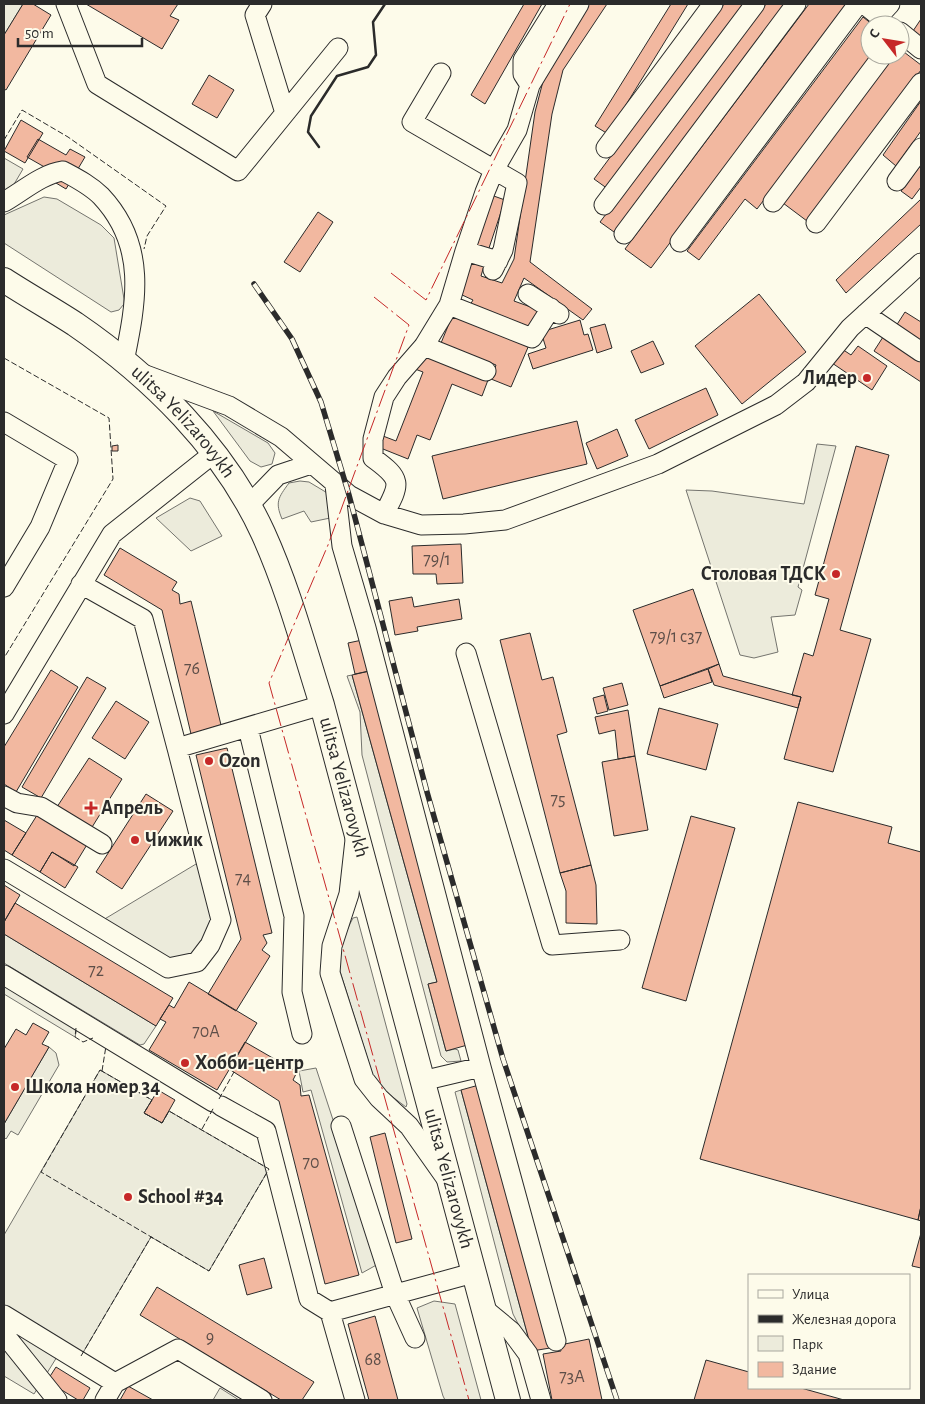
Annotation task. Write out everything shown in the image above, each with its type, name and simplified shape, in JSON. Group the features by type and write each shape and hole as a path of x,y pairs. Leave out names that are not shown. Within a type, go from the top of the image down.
{"main road":[{"name":"ulitsa Yelizarovykh","path":"4,280 75,324 129,366 187,422 214,454 263,533 322,705 472,1273 508,1400"}],"street":[{"path":"66,4 97,84 238,170 338,48"},
{"path":"262,4 255,16 285,113"},
{"path":"530,85 523,74 523,60 558,4"},
{"path":"384,514 397,489 396,480 392,472 373,458 373,439 378,413 384,397 397,377 424,346 449,305 465,251 494,170 517,130 530,85 579,4"},
{"path":"606,148 713,4"},
{"path":"604,206 755,4"},
{"path":"624,234 796,4"},
{"path":"680,242 858,4"},
{"path":"864,4 886,15"},
{"path":"910,41 921,49"},
{"path":"773,202 876,65"},
{"path":"441,73 412,122 517,183 503,250 496,266 465,251"},
{"path":"816,223 921,83"},
{"path":"898,182 921,148"},
{"path":"4,202 29,188 49,173 63,171 101,197 121,227 130,248 135,270 136,287 129,366 229,406 281,437 335,485 384,514 421,525 464,524 505,520 658,464 776,405 806,382 839,340 921,263"},
{"path":"449,305 532,338 555,311 528,294"},
{"path":"865,314 921,352"},
{"path":"424,346 486,370"},
{"path":"4,422 68,460 40,527 4,587"},
{"path":"4,714 112,534 214,454"},
{"path":"248,506 278,475 310,464"},
{"path":"335,485 342,546 366,628 481,1067 556,1341"},
{"path":"4,869 168,968 197,962 210,945 221,920 143,619 81,584"},
{"path":"466,653 552,945 620,940"},
{"path":"177,748 322,705"},
{"path":"248,728 294,916 292,992 302,1034"},
{"path":"4,796 17,803 40,807 102,844"},
{"path":"356,832 349,894 332,946 330,973 364,1078 379,1098 409,1126 448,1181"},
{"path":"4,975 217,1104 266,1131 309,1299 330,1312 355,1400"},
{"path":"422,1081 481,1067"},
{"path":"341,1126 395,1294 415,1338"},
{"path":"330,1312 472,1273"},
{"path":"482,1307 511,1331 528,1354 540,1400"},
{"path":"4,1315 115,1383"},
{"path":"4,1334 57,1400"},
{"path":"104,1400 115,1383 178,1349 262,1400"}],"green space":[{"path":"4,4 23,4 4,35"},
{"path":"4,158 23,169 10,191 4,194"},
{"path":"44,197 57,199 101,225 114,238 124,299 124,304 119,310 111,312 4,243 4,215"},
{"path":"213,411 268,443 275,453 272,464 261,467 250,461"},
{"path":"817,444 836,446 798,587 802,590 795,615 771,617 778,652 754,658 740,655 686,490 712,491 804,504"},
{"path":"309,482 334,497 335,517 311,522 304,511 282,519 278,504 280,496 289,483"},
{"path":"190,498 200,501 222,536 191,551 156,518"},
{"path":"352,675 437,982 428,984 446,1051 458,1050 461,1061 447,1062 441,1056 362,755 360,712 347,676"},
{"path":"201,861 217,921 195,957 172,960 103,920"},
{"path":"357,917 407,1104 406,1107 382,1089 373,1076 338,965 345,935 353,918"},
{"path":"4,934 156,1026 144,1044 140,1045 4,963"},
{"path":"4,984 77,1028 75,1037 4,994"},
{"path":"49,1047 56,1053 59,1065 18,1135 11,1131 6,1139 4,1137 4,1124"},
{"path":"316,1068 380,1263 362,1273 311,1090 303,1092 299,1071"},
{"name":"School #34","path":"100,1070 152,1100 144,1113 162,1123 169,1111 269,1169 209,1271 151,1237 81,1356 4,1311 4,1235"},
{"path":"461,1090 532,1351 513,1314 455,1092"},
{"path":"434,1301 455,1304 481,1400 445,1400 443,1396 417,1308"},
{"path":"4,1319 60,1352 34,1394 4,1376"},
{"path":"220,1388 239,1400 213,1400"}],"building":[{"path":"23,4 33,4 51,15 6,90 4,89 4,35"},
{"path":"86,4 178,4 170,16 179,20 162,49"},
{"path":"524,4 542,4 485,104 471,95"},
{"path":"586,4 607,4 563,70 552,114 530,262 592,309 583,320 524,278 514,301 539,310 532,328 470,305 473,300 460,294 473,259 485,262 481,276 502,283 514,259 535,112 547,66"},
{"path":"671,4 688,4 608,134 595,126"},
{"path":"724,4 745,4 608,189 594,179"},
{"path":"766,4 787,4 614,232 600,222"},
{"path":"809,4 845,4 848,6 651,268 625,249"},
{"path":"921,19 921,37 913,31"},
{"path":"860,21 860,65 866,65 757,209 745,199 699,260 687,251"},
{"path":"910,57 921,65 921,70 807,221 783,203 886,65 910,65"},
{"path":"209,75 234,90 217,118 192,104"},
{"path":"921,101 921,131 896,166 883,155"},
{"path":"21,120 43,133 25,163 4,151"},
{"path":"38,139 66,155 70,149 85,157 66,189 51,180 55,173 27,157"},
{"path":"921,165 921,187 912,199 901,191"},
{"path":"491,195 505,200 488,251 474,246"},
{"path":"921,199 921,224 846,293 836,280"},
{"path":"318,212 333,222 300,272 284,262"},
{"path":"759,294 806,352 742,404 695,346"},
{"path":"905,312 921,322 921,343 896,326"},
{"path":"453,314 529,345 511,387 491,379 496,365 441,343"},
{"path":"580,320 584,335 588,334 593,350 533,369 528,354 546,348 541,332"},
{"path":"605,324 612,348 597,353 590,328"},
{"path":"883,337 921,362 921,382 874,351"},
{"path":"653,341 664,364 641,373 631,351"},
{"name":"Лидер","path":"858,346 887,366 872,390 832,363 842,349 851,355"},
{"path":"421,353 488,380 482,396 452,384 430,440 417,435 408,459 378,447 383,436 396,441 423,372 415,369"},
{"path":"706,388 718,415 649,449 635,420"},
{"path":"577,421 587,464 443,499 432,456"},
{"path":"617,429 628,456 597,469 586,443"},
{"path":"118,445 118,451 112,451 112,446"},
{"path":"856,446 889,455 840,630 871,639 833,772 784,759 801,697 792,695 804,653 813,656 829,599 815,595"},
{"path":"461,544 463,583 437,584 436,574 413,574 412,546"},
{"path":"120,548 177,582 172,590 179,594 180,604 191,601 221,725 191,734 162,610 104,575"},
{"path":"693,589 719,664 660,686 633,610"},
{"path":"412,597 414,607 459,599 462,619 417,627 418,631 395,635 389,601"},
{"path":"530,633 542,680 553,677 567,732 557,735 591,865 560,873 500,640"},
{"path":"367,639 374,670 355,674 348,643"},
{"path":"719,664 723,676 801,697 798,708 714,685 708,669"},
{"path":"708,669 712,682 664,698 660,686"},
{"path":"51,670 78,687 16,792 4,784 4,747"},
{"path":"374,670 471,1044 446,1051 428,984 437,982 352,675"},
{"path":"87,677 106,688 41,798 22,787"},
{"path":"622,683 628,705 609,710 603,688"},
{"path":"604,695 608,711 597,714 593,698"},
{"path":"116,701 149,722 125,759 92,738"},
{"path":"659,708 718,724 706,770 647,754"},
{"path":"628,710 635,756 618,759 615,730 599,734 595,717"},
{"path":"227,748 272,933 263,935 267,943 262,950 270,956 236,1011 208,994 241,939 196,755"},
{"path":"635,756 648,830 614,836 602,762"},
{"path":"89,758 122,779 89,832 55,810"},
{"path":"146,794 173,811 122,889 96,872"},
{"path":"798,802 892,827 888,843 921,852 921,1206 918,1220 700,1159"},
{"path":"39,812 88,843 74,866 52,852 40,872 12,855"},
{"path":"691,816 735,828 686,1001 642,988"},
{"path":"4,820 26,833 12,855 4,850"},
{"path":"52,852 78,867 65,888 40,872"},
{"path":"591,865 596,885 597,924 566,923 566,891 560,873"},
{"path":"4,885 20,895 4,922"},
{"path":"15,903 173,998 156,1026 4,934 4,922"},
{"path":"189,982 257,1023 217,1090 149,1050 166,1022 160,1019 169,1005 174,1008"},
{"name":"Школа номер 34","path":"33,1023 49,1032 42,1044 49,1047 4,1124 4,1049 16,1029 26,1035"},
{"path":"245,1042 297,1072 293,1080 300,1085 301,1096 309,1095 359,1275 325,1284 279,1101 229,1069"},
{"path":"479,1085 550,1348 532,1351 461,1090"},
{"path":"158,1090 175,1100 162,1123 144,1113"},
{"path":"385,1133 412,1239 396,1243 370,1137"},
{"path":"921,1206 921,1221 918,1220"},
{"path":"921,1233 921,1268 912,1266"},
{"path":"264,1258 272,1288 247,1295 239,1265"},
{"path":"157,1287 314,1382 302,1400 281,1400 140,1315"},
{"path":"375,1316 398,1400 369,1400 348,1324"},
{"path":"589,1339 602,1400 552,1400 543,1354 561,1351 560,1345"},
{"path":"706,1360 748,1372 748,1389 805,1389 844,1400 694,1400"},
{"path":"56,1367 90,1388 83,1400 78,1400 47,1381"},
{"path":"128,1386 153,1400 120,1400"}],"railway":[{"path":"254,284 292,339 321,402 349,495 427,792 503,1059 617,1400"}],"fence":[{"path":"4,140 22,110 68,137 166,206 147,236 144,249"},
{"path":"4,358 109,418 113,479 4,658"},
{"path":"76,1028 75,1037 83,1042 93,1038"},
{"path":"102,1071 106,1046"},
{"path":"100,1070 152,1100 144,1113 162,1123 169,1111 269,1169 209,1271 41,1172 100,1070"},
{"path":"219,1099 234,1072"},
{"path":"202,1129 214,1107"},
{"path":"81,1356 151,1237 153,1238"}],"wall":[{"path":"319,147 308,132 311,116 337,76 368,67 376,55 373,22 385,4"}],"power":[{"path":"391,273 426,300 570,4"},
{"path":"374,297 409,325 328,545 269,683 469,1400"}],"place":[{"name":"Лидер","path":"867,378"},
{"name":"Столовая ТДСК","path":"836,574"},
{"name":"Ozon","path":"209,761"},
{"name":"Апрель","path":"91,808"},
{"name":"Чижик","path":"135,840"},
{"name":"Хобби-центр","path":"185,1063"},
{"name":"Школа номер 34","path":"15,1087"},
{"name":"School #34","path":"128,1197"}]}
